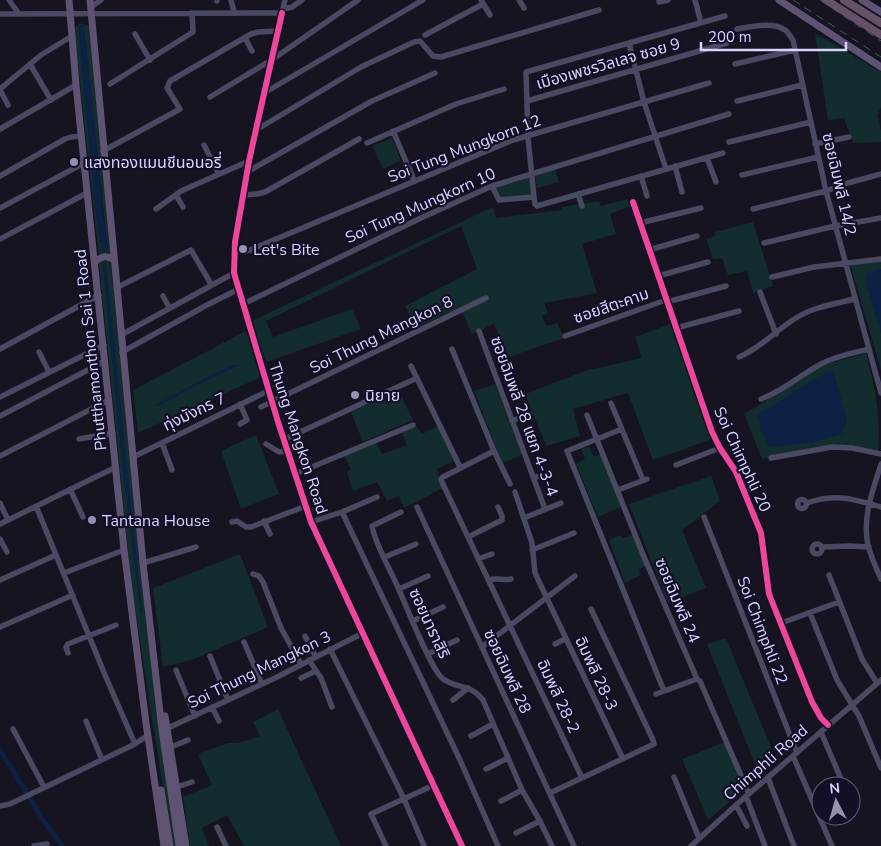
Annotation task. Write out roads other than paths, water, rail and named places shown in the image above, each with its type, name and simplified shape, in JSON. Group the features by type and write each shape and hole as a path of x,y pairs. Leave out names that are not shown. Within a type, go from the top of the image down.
{"highway":[{"path":"826,0 881,35"},
{"path":"844,0 881,23"}],"main road":[{"name":"Phutthamonthon Sai 1 Road","path":"69,0 72,13 76,85 124,550 164,846"},
{"path":"779,0 881,67"},
{"path":"862,0 881,12"},
{"name":"Phutthamonthon Sai 1 Road","path":"90,9 143,563 179,846"},
{"path":"95,262 106,256 114,260"},
{"name":"Phutthamonthon Sai 1 Road","path":"159,694 168,728 186,846"},
{"name":"Phutthamonthon Sai 1 Road","path":"144,696 170,846"}],"street":[{"path":"9,0 19,14"},
{"path":"90,9 101,0"},
{"name":"Thung Mangkon Road","path":"285,0 249,161 234,250 234,272 268,390 311,522 462,846"},
{"path":"0,14 72,13 90,9 192,13 282,11 302,0"},
{"path":"210,97 273,59 358,0"},
{"path":"264,92 423,0"},
{"path":"519,0 524,8"},
{"path":"659,0 659,2 668,0"},
{"path":"695,0 701,23"},
{"path":"234,1 234,12"},
{"path":"425,35 482,2 490,16"},
{"path":"256,130 361,68 414,42 422,42 433,56 441,57 599,10"},
{"path":"110,84 193,32 192,13"},
{"path":"723,153 537,206 534,197 528,135 526,72 724,16"},
{"name":"ซอยฉิมพลี 14/2","path":"737,29 774,26 786,30 792,40 826,192 868,349 879,377 881,393"},
{"path":"104,151 180,109 167,88 168,83 255,32 279,31"},
{"path":"134,34 150,60"},
{"path":"8,105 0,89 41,55 72,36"},
{"path":"244,38 252,52"},
{"path":"629,43 644,102 666,169"},
{"name":"เมืองเพชรวิลเลจ ซอย 9","path":"527,102 726,43"},
{"path":"735,64 795,50"},
{"path":"30,64 51,100"},
{"path":"248,172 372,101 435,73"},
{"name":"Soi Tung Mungkorn 12","path":"234,250 240,252 250,250 414,180 528,135 709,83"},
{"path":"0,128 76,85"},
{"path":"737,101 802,85"},
{"path":"367,143 456,104 504,89"},
{"name":"Soi Tung Mungkorn 10","path":"243,304 492,186 729,114"},
{"path":"729,142 811,122"},
{"path":"393,131 414,180"},
{"path":"0,176 70,136 82,136"},
{"path":"815,144 849,138"},
{"path":"243,195 265,192 359,139"},
{"path":"204,145 219,174"},
{"path":"742,175 818,156"},
{"path":"707,158 716,182"},
{"path":"156,209 176,194 249,161"},
{"path":"0,208 84,163"},
{"path":"675,166 682,192"},
{"path":"753,209 826,192 848,183 881,174"},
{"path":"641,176 647,196"},
{"path":"492,186 499,200 534,197"},
{"path":"0,239 87,193"},
{"path":"176,194 184,206"},
{"path":"578,194 582,206"},
{"name":"Soi Chimphli 20","path":"633,202 712,432 736,472 761,532 767,583 781,624 812,702 828,726"},
{"path":"640,223 700,208"},
{"path":"764,243 835,226 881,218"},
{"path":"649,250 697,236"},
{"path":"116,288 191,250 211,284"},
{"path":"772,277 814,267 881,259"},
{"path":"658,276 708,262"},
{"path":"121,335 234,272"},
{"name":"ซอยสีตะคาม","path":"565,336 667,301 726,286"},
{"path":"122,352 207,304 239,289"},
{"path":"760,292 776,334"},
{"path":"0,349 99,295"},
{"path":"163,296 169,307"},
{"name":"Soi Thung Mangkon 8","path":"261,407 486,298"},
{"path":"739,357 759,346 795,318 854,299"},
{"path":"676,328 739,311"},
{"name":"ซอยฉิมพลี 28 แยก 4-3-4","path":"479,331 545,509"},
{"path":"0,397 104,345"},
{"path":"452,349 494,451 510,484"},
{"path":"761,400 780,391 831,359 868,349"},
{"path":"39,352 49,372"},
{"path":"0,416 105,361"},
{"path":"411,366 460,467 494,451"},
{"path":"284,440 417,378"},
{"name":"ทุ่งมังกร 7","path":"132,457 268,390"},
{"path":"0,456 109,400"},
{"path":"240,404 247,420 240,424"},
{"path":"611,404 645,479 618,490"},
{"path":"512,421 530,414"},
{"name":"ซอยฉิมพลี 24","path":"586,415 696,679 700,681 748,795 765,846"},
{"path":"295,474 413,425"},
{"path":"622,429 567,451 664,691"},
{"path":"79,440 113,433"},
{"path":"162,443 172,470"},
{"path":"266,444 279,452 288,451"},
{"path":"771,458 832,447 852,448 881,454"},
{"path":"676,465 720,448"},
{"path":"881,464 869,504 866,526 869,547 881,579"},
{"path":"0,524 116,467"},
{"name":"ฉิมพลี 28-2","path":"460,467 441,479 582,778"},
{"path":"534,478 542,475"},
{"path":"70,489 83,517"},
{"name":"ฉิมพลี 28-3","path":"515,492 532,550 534,573 623,759"},
{"path":"311,522 342,512 377,497"},
{"path":"807,503 827,498 845,497 881,508"},
{"path":"0,503 8,520"},
{"path":"524,518 561,503"},
{"path":"36,506 116,704 135,744"},
{"path":"232,522 239,521 246,528 306,506"},
{"name":"ซอยฉิมพลี 28","path":"417,507 574,846"},
{"path":"468,537 502,520 498,507"},
{"path":"342,512 460,760 498,846"},
{"name":"ซอยนาราสิริ","path":"401,512 372,526 413,621 428,654 442,678 461,687 468,688 479,695 494,724 522,790 552,846"},
{"name":"Soi Chimphli 22","path":"704,517 832,846"},
{"path":"264,521 270,534"},
{"path":"532,550 574,533"},
{"path":"0,539 7,552"},
{"path":"385,558 416,544"},
{"path":"143,563 196,547"},
{"path":"822,547 869,547"},
{"path":"64,572 124,550"},
{"path":"478,559 492,554"},
{"path":"0,580 56,555"},
{"path":"253,574 259,576 263,582 281,628 301,664"},
{"path":"830,575 864,665 879,682"},
{"path":"399,589 428,576"},
{"path":"482,647 575,576"},
{"path":"489,580 511,579"},
{"path":"0,627 73,595"},
{"path":"781,624 839,602"},
{"path":"413,621 443,607"},
{"path":"550,793 654,744 590,609"},
{"path":"810,613 836,680 852,705 881,768"},
{"path":"68,653 66,647 68,644 89,634 116,625"},
{"name":"Soi Thung Mangkon 3","path":"168,728 262,684 362,633"},
{"path":"305,636 316,657"},
{"path":"555,644 566,639"},
{"path":"428,654 457,640"},
{"path":"244,642 262,684"},
{"path":"330,650 404,799 424,846"},
{"path":"210,656 228,700"},
{"path":"309,660 324,684 332,707"},
{"path":"176,670 195,716"},
{"path":"300,678 316,671"},
{"path":"656,694 696,679"},
{"name":"Chimphli Road","path":"691,846 879,682"},
{"path":"453,700 468,688"},
{"path":"212,708 219,721"},
{"path":"86,721 102,760"},
{"path":"471,736 494,724"},
{"path":"14,729 44,787"},
{"path":"821,732 840,776"},
{"path":"0,806 10,804 102,760 135,744 148,735"},
{"path":"171,747 188,740"},
{"path":"486,769 508,758"},
{"path":"674,777 700,838"},
{"path":"768,778 794,846"},
{"path":"177,786 192,782"},
{"path":"386,846 371,814 434,786"},
{"path":"501,801 522,790"},
{"path":"736,805 747,826"},
{"path":"516,833 540,821"},
{"path":"217,827 226,846"},
{"path":"34,846 47,844"}],"water":[{"path":"80,25 84,26 108,250 103,251 96,212 81,60"},
{"path":"106,262 141,615 123,470 103,264"},
{"path":"881,269 881,334 866,283 866,274"},
{"path":"233,365 240,365 195,386 161,405 153,406 218,372"},
{"path":"828,371 834,372 847,422 841,434 814,442 770,447 761,431 757,415"}],"waterway":[{"path":"0,750 44,821 62,846"}],"railway":[{"path":"793,0 881,57"},
{"path":"820,0 881,41"}],"place":[{"name":"แสงทองแมนชีนอนอรี่","path":"74,162"},
{"name":"Let's Bite","path":"243,249"},
{"name":"นิยาย","path":"355,395"},
{"name":"Tantana House","path":"92,520"}]}
